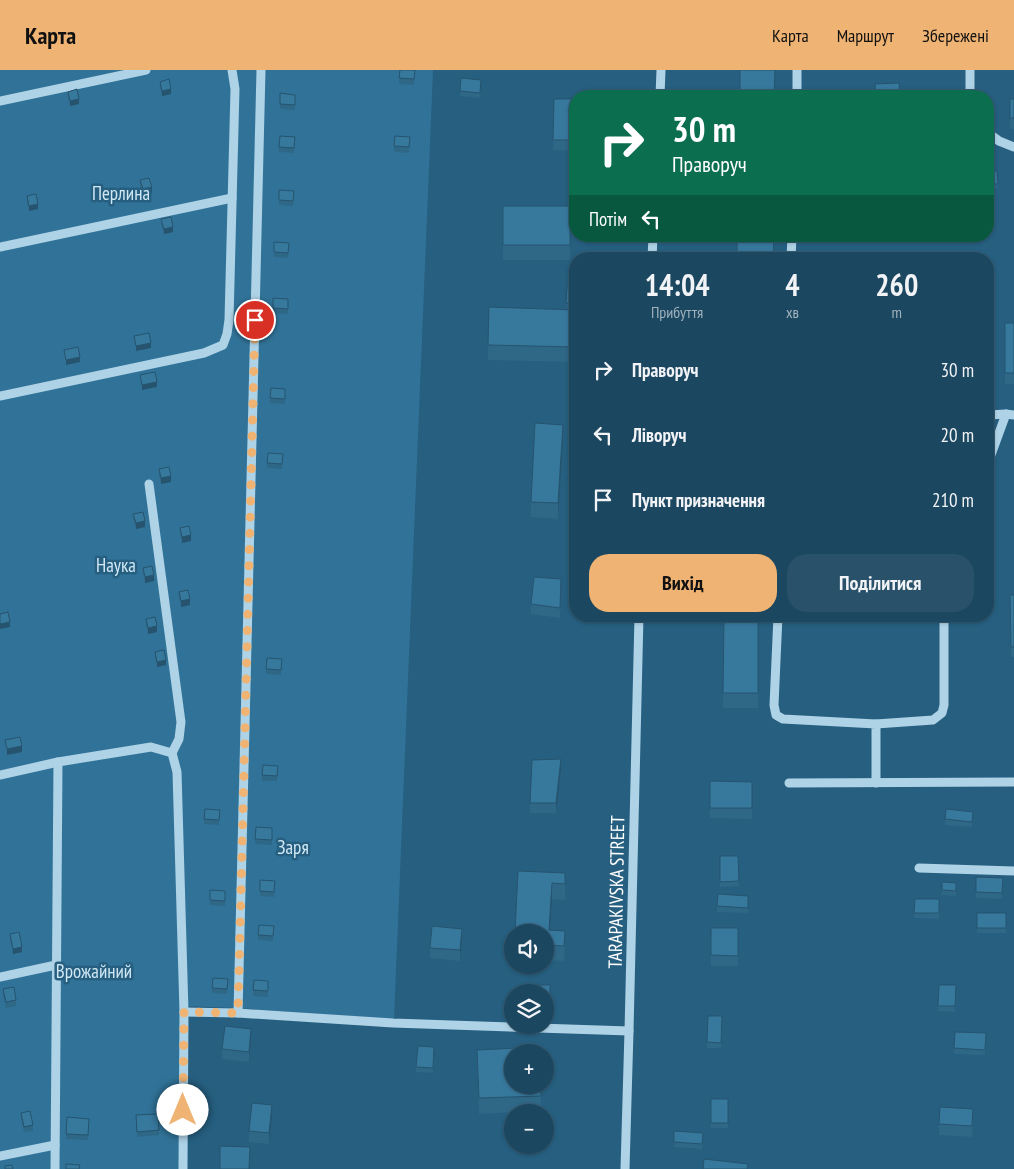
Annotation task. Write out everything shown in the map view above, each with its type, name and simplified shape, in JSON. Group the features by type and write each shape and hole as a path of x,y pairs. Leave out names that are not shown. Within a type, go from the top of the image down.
{"street":[{"path":"0,101 146,70"},
{"path":"0,396 204,352 223,345 229,320 235,89 232,70"},
{"path":"238,1013 261,70"},
{"path":"660,90 661,70"},
{"path":"797,90 798,70"},
{"path":"970,70 970,90"},
{"path":"994,137 1014,147"},
{"path":"0,248 232,198"},
{"path":"994,415 1010,415 994,450"},
{"path":"149,484 181,722 179,739 172,753 177,772 184,1012 182,1169"},
{"name":"TARAPAKIVSKA STREET","path":"625,1169 630,1031 639,622"},
{"path":"778,622 774,705 776,715 783,719 876,724 933,720 942,713 944,704 944,622"},
{"path":"876,724 876,783"},
{"path":"0,774 58,762 150,748 172,753"},
{"path":"55,1169 58,762"},
{"path":"789,783 1014,782"},
{"path":"920,868 1014,870"},
{"path":"0,977 56,965"},
{"path":"184,1012 238,1013 393,1024 630,1031"},
{"path":"0,1156 55,1145"}],"green space":[{"path":"0,70 433,70 394,1019 183,1006 183,1169 0,1169"}],"building":[{"path":"400,70 415,70 414,79 399,78"},
{"path":"740,70 775,70 774,90 740,90"},
{"path":"461,78 481,80 480,93 460,91"},
{"path":"169,79 171,89 162,91 160,82"},
{"path":"899,83 900,90 876,90 875,84"},
{"path":"77,89 79,99 70,101 68,92"},
{"path":"280,93 295,95 295,105 280,104"},
{"path":"554,99 569,99 569,140 553,140"},
{"path":"1010,99 1014,99 1014,118 1010,118"},
{"path":"280,136 295,137 294,148 279,147"},
{"path":"395,136 410,137 409,147 394,146"},
{"path":"994,171 997,171 998,184 994,184"},
{"path":"149,178 152,187 143,189 140,180"},
{"path":"279,190 294,191 293,201 279,200"},
{"path":"36,194 38,204 29,206 27,196"},
{"path":"503,206 569,206 570,245 503,245"},
{"path":"171,217 173,227 164,229 161,219"},
{"path":"274,242 289,243 288,253 274,252"},
{"path":"737,242 774,242 773,252 737,252"},
{"path":"567,286 569,286 569,303 566,303"},
{"path":"273,298 288,299 288,309 273,308"},
{"path":"489,307 569,310 569,347 488,345"},
{"path":"1005,323 1014,323 1014,373 1005,373"},
{"path":"149,333 151,343 136,346 134,336"},
{"path":"78,347 80,357 66,360 64,350"},
{"path":"155,372 157,382 142,385 140,375"},
{"path":"271,388 285,389 285,399 270,398"},
{"path":"535,423 563,425 558,503 531,502"},
{"path":"268,453 283,454 282,464 267,463"},
{"path":"169,467 171,476 161,478 159,469"},
{"path":"143,512 145,521 136,523 133,514"},
{"path":"189,526 191,535 182,537 180,528"},
{"path":"152,566 154,575 145,577 143,568"},
{"path":"534,577 561,579 560,608 531,604"},
{"path":"188,590 190,599 181,601 179,592"},
{"path":"1010,595 1014,595 1014,647 1011,647"},
{"path":"8,612 10,622 0,624 0,614"},
{"path":"155,617 157,626 148,628 146,619"},
{"path":"724,622 758,622 758,693 723,693"},
{"path":"164,650 166,660 157,662 155,652"},
{"path":"267,658 282,659 281,670 266,669"},
{"path":"20,737 22,746 7,749 5,740"},
{"path":"561,759 556,803 530,803 532,760"},
{"path":"263,765 278,766 277,776 262,775"},
{"path":"710,781 752,782 752,808 710,808"},
{"path":"205,809 220,810 219,820 204,819"},
{"path":"946,809 973,812 972,822 945,819"},
{"path":"256,827 272,828 272,840 255,839"},
{"path":"720,856 738,856 739,881 720,882"},
{"path":"518,871 565,873 565,884 552,883 549,924 515,924"},
{"path":"976,877 1003,878 1002,893 976,892"},
{"path":"260,880 275,881 274,892 260,891"},
{"path":"942,882 956,883 956,891 942,890"},
{"path":"210,890 225,891 225,901 210,900"},
{"path":"718,894 748,896 748,908 717,906"},
{"path":"915,899 939,899 939,913 914,913"},
{"path":"977,913 1006,913 1006,928 977,928"},
{"path":"259,925 274,926 273,936 258,935"},
{"path":"432,926 462,929 460,950 430,948"},
{"path":"711,928 738,928 738,956 711,955"},
{"path":"554,930 565,931 564,946 554,945"},
{"path":"19,932 22,947 13,949 10,934"},
{"path":"213,978 228,979 227,989 212,988"},
{"path":"254,980 268,981 268,991 253,990"},
{"path":"939,985 956,985 955,1006 938,1006"},
{"path":"14,987 16,1000 6,1002 3,989"},
{"path":"708,1016 722,1016 721,1043 707,1042"},
{"path":"225,1026 251,1029 249,1052 222,1049"},
{"path":"955,1032 986,1033 985,1050 954,1048"},
{"path":"418,1046 434,1047 433,1068 416,1067"},
{"path":"504,1049 504,1094 541,1094 541,1096 479,1098 477,1050"},
{"path":"711,1099 728,1099 728,1123 711,1123"},
{"path":"252,1103 272,1105 269,1133 249,1131"},
{"path":"940,1107 973,1109 972,1126 939,1124"},
{"path":"30,1111 33,1125 24,1127 21,1113"},
{"path":"158,1114 159,1130 137,1132 136,1115"},
{"path":"67,1117 89,1119 88,1135 66,1134"},
{"path":"674,1131 703,1133 702,1144 674,1142"},
{"path":"220,1146 250,1147 249,1169 220,1169"},
{"path":"704,1159 748,1164 747,1169 703,1169"},
{"path":"66,1164 80,1165 79,1169 66,1169"},
{"path":"12,1165 13,1169 5,1169 5,1166"}],"route":[{"path":"183,1110 184,1012 238,1013 255,320"}],"park label":[{"name":"Перлина","path":"121,193"},
{"name":"Наука","path":"116,565"},
{"name":"Заря","path":"293,847"},
{"name":"Врожайний","path":"94,971"}]}
